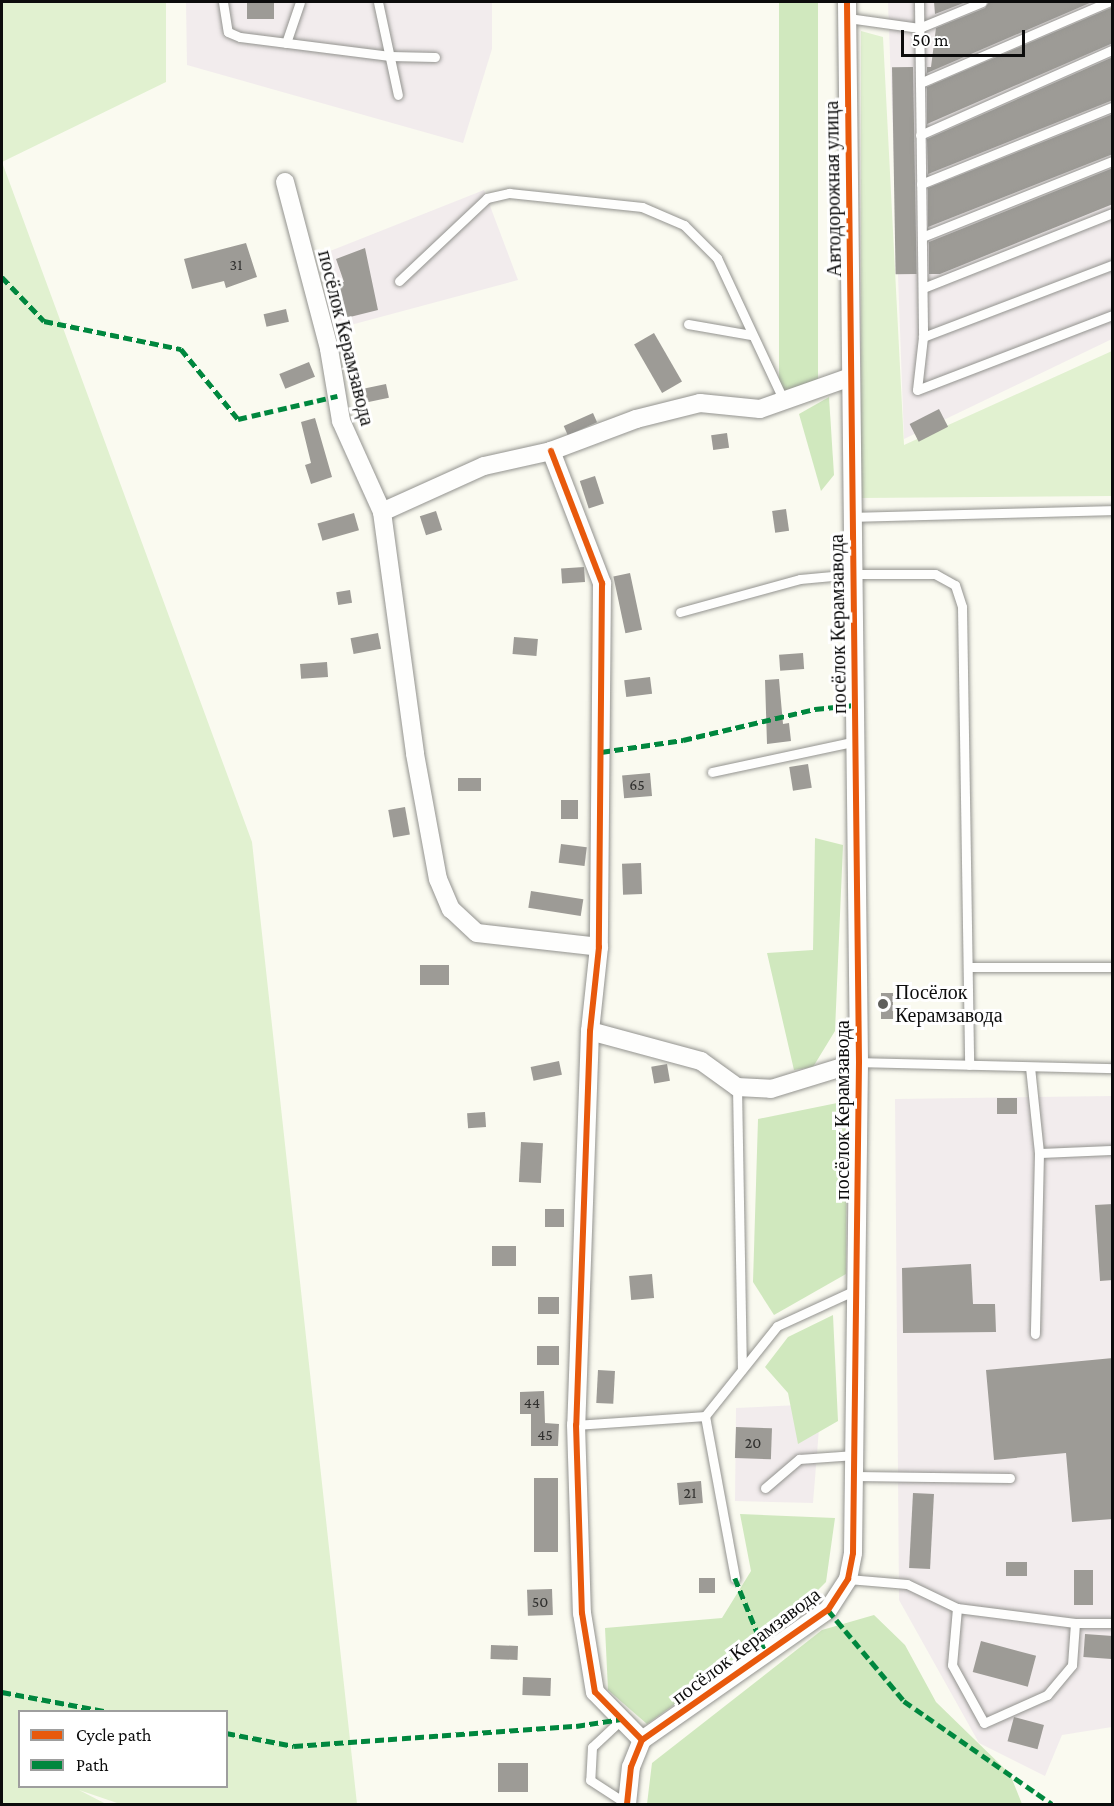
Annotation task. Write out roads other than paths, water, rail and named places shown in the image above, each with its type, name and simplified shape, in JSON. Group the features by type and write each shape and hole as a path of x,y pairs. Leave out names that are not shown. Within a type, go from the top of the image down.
{"street":[{"name":"Автодорожная улица","path":"847,10 851,377"},
{"name":"посёлок Керамзавода","path":"285,183 329,349 341,421 382,512 416,754 438,879 452,909 477,933 599,947"},
{"path":"382,512 484,466 551,451 636,419 700,403 760,409 851,377"},
{"name":"посёлок Керамзавода","path":"642,1740 828,1610 848,1578 853,1553 859,1062 851,377"},
{"path":"551,451 602,583 599,947 590,1031 576,1425 582,1612 594,1692 642,1740 631,1767 627,1804"},
{"path":"590,1031 701,1061 737,1087 771,1089 859,1062"}],"lane":[{"path":"223,2 228,32 240,37 390,56 435,57"},
{"path":"286,43 300,2"},
{"path":"378,2 398,95"},
{"path":"919,2 923,337 917,390 1113,315"},
{"path":"847,10 919,28 982,2"},
{"path":"920,83 1108,2"},
{"path":"920,135 1113,50"},
{"path":"921,184 1113,107"},
{"path":"922,237 1113,161"},
{"path":"399,280 487,198 509,193 642,207 684,225 717,258 784,401"},
{"path":"923,288 1113,213"},
{"path":"923,337 1113,265"},
{"path":"688,324 751,334"},
{"path":"853,517 1113,510"},
{"path":"680,612 800,579 854,574 935,574 955,585 962,607 969,1065"},
{"path":"712,772 856,741"},
{"path":"968,967 1113,967"},
{"path":"859,1062 1113,1068"},
{"path":"1030,1067 1039,1153 1035,1334"},
{"path":"737,1087 742,1370"},
{"path":"1039,1153 1113,1150"},
{"path":"576,1425 705,1416 777,1326 858,1289"},
{"path":"705,1416 735,1578"},
{"path":"765,1488 800,1459 855,1455"},
{"path":"854,1476 1010,1478"},
{"path":"848,1578 907,1584 957,1608 1075,1623 1111,1621"},
{"path":"957,1608 952,1665 984,1723 1047,1695 1072,1665 1075,1623"},
{"path":"622,1719 592,1747 590,1780 627,1804"}],"place":[{"name":"Посёлок Керамзавода","path":"883,1004"}]}
